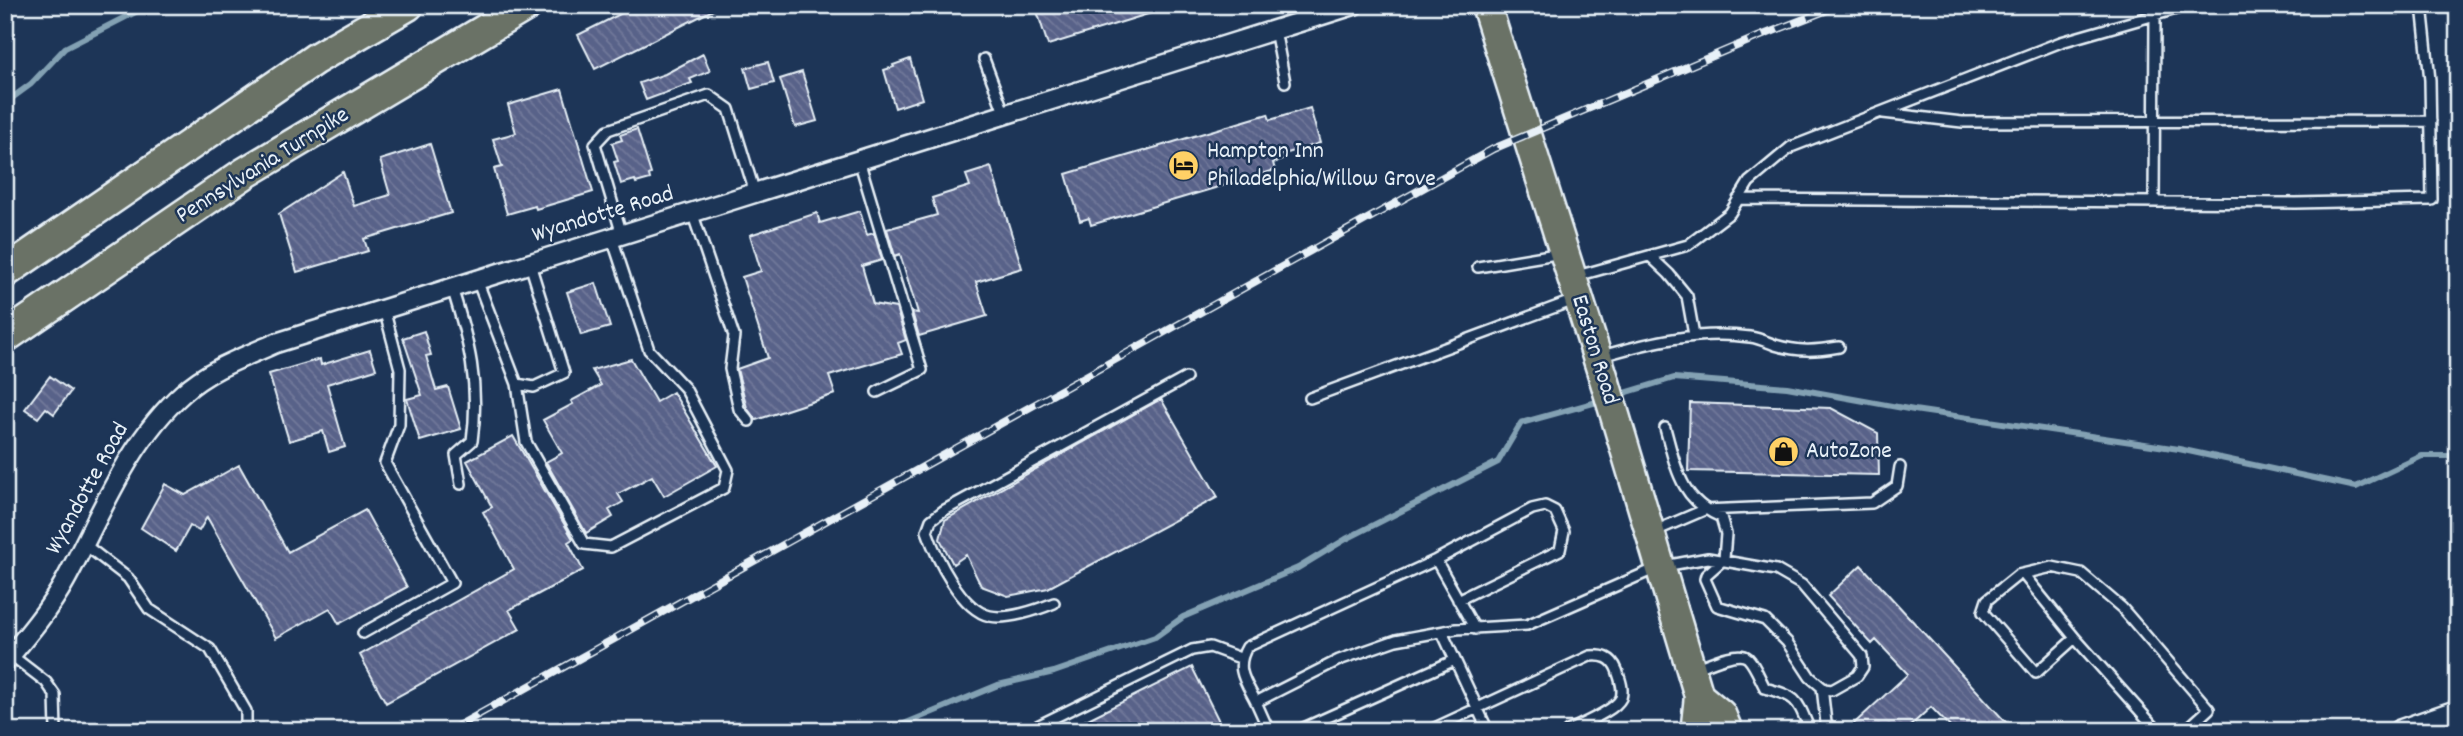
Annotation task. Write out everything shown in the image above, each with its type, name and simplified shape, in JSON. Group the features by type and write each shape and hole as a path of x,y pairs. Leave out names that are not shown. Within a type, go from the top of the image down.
{"highway":[{"path":"5,272 315,59 408,5"},
{"name":"Pennsylvania Turnpike","path":"5,337 245,173 527,5"},
{"name":"Easton Road","path":"1486,5 1601,370 1695,683 1698,731"},
{"name":"Easton Road","path":"1695,683 1721,713 1728,731"}],"street":[{"name":"Wyandotte Road","path":"8,659 63,584 126,464 152,426 184,392 224,365 276,343 1354,5"},
{"path":"2406,730 2458,711"}],"lane":[{"path":"1310,398 1571,276 1688,245 1730,213 1749,182 1791,148 2061,42 2190,5"},
{"path":"1738,199 2296,204 2432,200 2430,80 2422,5"},
{"path":"2154,202 2155,15"},
{"path":"1275,30 1285,82"},
{"path":"984,59 1004,115"},
{"path":"477,280 517,384 526,442 584,544 611,547 724,488 729,470 685,388 649,350 595,144 608,130 709,95 729,109 755,193"},
{"path":"1881,112 1962,122 2431,121"},
{"path":"859,160 922,370 877,391"},
{"path":"692,212 734,336 730,369 739,409 749,421"},
{"path":"1650,256 1670,274 1687,296 1694,335"},
{"path":"517,384 534,387 564,373 530,264"},
{"path":"1478,267 1571,276"},
{"path":"452,288 469,342 476,390 472,441 456,455 461,484"},
{"path":"363,634 452,583 385,463 399,425 400,369 384,309"},
{"path":"1601,370 1640,345 1694,335 1752,337 1808,352 1839,347"},
{"path":"1054,603 1027,613 989,616 963,600 934,552 927,531 931,520 1186,378"},
{"path":"1256,702 1339,660 1396,640 1475,628 1527,625 1660,567 1707,558 1724,559 1776,570 1802,585 1862,656 1863,667 1857,676 1832,690 1822,687 1810,677 1787,642 1765,620 1717,606 1705,579 1724,559 1727,534 1721,517 1704,510 1693,500 1678,475 1665,428"},
{"path":"1650,534 1704,510 1872,503 1897,486 1900,467"},
{"path":"1269,731 1240,670 1240,658 1247,647 1436,560 1532,509 1545,506 1555,511 1564,531 1560,550 1458,600"},
{"path":"84,544 128,578 149,609 210,649 246,711 246,731"},
{"path":"1436,560 1475,628"},
{"path":"2075,638 2036,673 1983,612 1987,600 2018,575 2052,567 2081,573 2122,608 2209,709 2185,731"},
{"path":"2023,574 2075,638 2158,731"},
{"path":"1442,632 1488,731"},
{"path":"1027,731 1192,650 1210,647 1240,658"},
{"path":"1695,683 1727,657 1741,654 1748,658 1765,688 1796,699 1810,731"},
{"path":"1428,731 1590,656 1604,655 1614,663 1622,684 1622,696 1615,706 1568,731"},
{"path":"8,659 46,682 55,695 56,731"},
{"path":"1297,731 1455,660"},
{"path":"1822,687 1826,723 1831,731"}],"building":[{"path":"638,5 723,5 595,69 578,35"},
{"path":"1035,5 1163,5 1164,9 1048,45"},
{"path":"703,54 710,71 690,79 692,83 646,100 639,83 665,74"},
{"path":"910,59 922,99 895,108 884,70"},
{"path":"768,62 774,83 751,89 745,68"},
{"path":"802,72 817,121 795,127 780,79"},
{"path":"562,89 593,192 536,209 535,206 507,214 494,169 502,167 493,139 516,133 508,105"},
{"name":"Hampton Inn Philadelphia/Willow Grove","path":"1310,108 1320,143 1281,155 1282,160 1273,163 1275,170 1091,225 1089,218 1080,221 1066,174 1268,114 1270,120"},
{"path":"637,129 651,174 650,179 621,184 614,162 618,161 612,143 622,140 620,135"},
{"path":"430,144 451,213 364,239 368,251 297,272 279,214 343,172 354,206 390,195 380,160"},
{"path":"991,167 1022,268 976,282 987,316 919,336 912,312 918,313 900,254 895,256 887,229 937,215 932,198 970,186 966,175"},
{"path":"860,211 867,235 874,233 882,260 862,266 873,304 896,308 906,340 898,343 902,354 829,376 835,394 756,420 747,408 737,369 768,358 742,277 761,271 750,235 817,213 820,223"},
{"path":"596,283 610,327 581,335 567,292"},
{"path":"424,331 431,355 426,356 436,390 448,387 461,429 420,441 407,399 422,395 403,338"},
{"path":"370,350 376,369 327,384 345,447 329,452 323,431 289,441 269,374 320,359 321,365"},
{"path":"631,359 656,402 673,392 717,466 664,496 652,476 618,494 623,502 609,510 613,517 586,533 546,462 562,453 543,420 601,385 592,370"},
{"path":"50,376 71,391 54,414 46,408 38,418 25,409"},
{"path":"1161,399 1218,497 1048,588 1008,596 981,586 966,555 953,564 940,539 945,520"},
{"name":"AutoZone","path":"1690,403 1831,408 1878,433 1879,475 1688,471"},
{"path":"513,436 573,539 568,542 583,570 509,610 520,629 386,703 360,655 514,569 483,512 492,507 467,461"},
{"path":"239,465 288,552 365,510 407,587 339,624 330,608 276,638 207,517 199,531 190,526 176,551 141,528 165,484 185,495"},
{"path":"1861,565 2014,731 1954,731 1931,707 1905,731 1846,731 1908,674 1876,640 1872,644 1828,596"},
{"path":"1192,667 1224,731 1064,731"}],"waterway":[{"path":"5,103 31,84 65,48 149,5"},
{"path":"1618,395 1674,378 1787,387 1914,410 2179,449 2356,487 2422,456 2458,456"},
{"path":"887,731 998,685 1054,672 1155,637 1183,617 1298,568 1346,539 1498,462 1521,423 1604,400"}],"railway":[{"path":"449,731 1493,149 1840,5"}],"place":[{"name":"Hampton Inn Philadelphia/Willow Grove","path":"1184,166"},
{"name":"AutoZone","path":"1783,452"}]}
